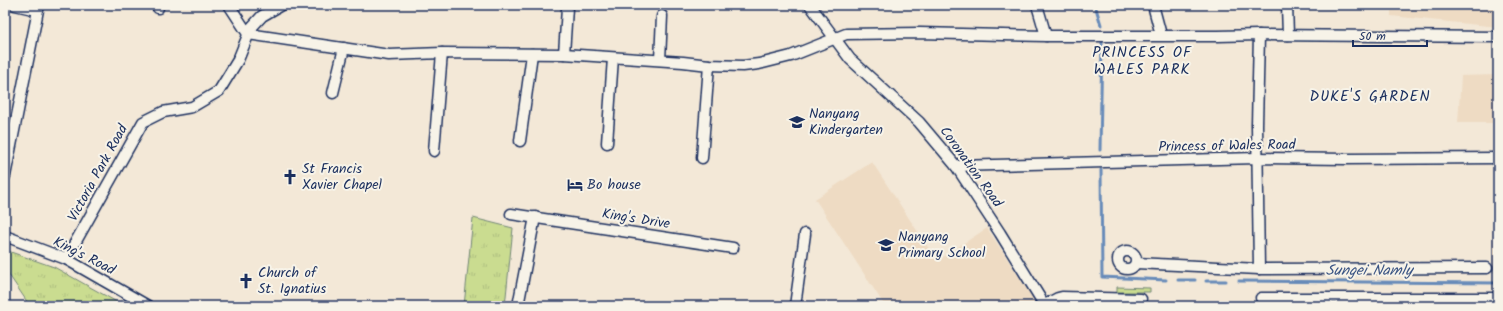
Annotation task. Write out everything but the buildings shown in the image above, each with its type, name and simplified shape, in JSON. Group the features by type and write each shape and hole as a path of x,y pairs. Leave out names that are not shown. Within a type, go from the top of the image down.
{"street":[{"path":"5,176 38,8 14,5"},
{"path":"229,5 248,34 389,55 442,53 564,54 660,60 709,65 743,66 759,64 791,56 846,34 920,33 1046,36 1288,35 1498,37"},
{"name":"Victoria Park Road","path":"66,259 143,122 163,112 192,108 219,91 238,60 248,34 262,16 281,5"},
{"name":"Coronation Road","path":"810,5 850,59 919,122 956,166 1045,306 1062,297 1141,299"},
{"path":"1037,5 1046,36"},
{"path":"1153,5 1161,36"},
{"path":"1288,5 1288,35"},
{"path":"564,54 567,8"},
{"path":"660,60 662,16"},
{"path":"1259,35 1257,158 1259,269"},
{"path":"333,93 344,48"},
{"path":"434,151 442,53"},
{"path":"520,141 532,54"},
{"path":"607,143 613,58"},
{"path":"702,158 709,65"},
{"name":"Princess of Wales Road","path":"956,166 1257,158 1498,158"},
{"name":"King's Drive","path":"511,214 733,248"},
{"path":"518,306 535,217"},
{"path":"795,306 805,234"},
{"name":"King's Road","path":"5,236 66,259 148,306"},
{"path":"1136,263 1259,269 1487,268"},
{"path":"1262,298 1498,298"}],"shaded area":[{"path":"1391,5 1498,5 1498,27 1391,16"},
{"path":"1498,75 1498,123 1458,123 1461,76 1458,76"},
{"name":"Nanyang Primary School","path":"872,162 937,261 987,228 1038,306 885,306 815,199"},
{"path":"1495,165 1498,165 1498,273 1493,273"}],"green space":[{"path":"473,218 513,228 505,306 464,306"},
{"path":"5,250 54,267 124,306 30,306 5,269"},
{"path":"1117,287 1150,288 1150,292 1117,292"}],"waterway":[{"name":"Sungei Namly","path":"1095,5 1101,25"},
{"name":"Sungei Namly","path":"1100,150 1102,42"},
{"name":"Sungei Namly","path":"1101,170 1102,277 1166,280"},
{"name":"Sungei Namly","path":"1178,280 1195,280"},
{"name":"Sungei Namly","path":"1206,281 1226,281"},
{"name":"Sungei Namly","path":"1239,281 1498,283"}],"place":[{"name":"Nanyang Kindergarten","path":"797,122"},
{"name":"St Francis Xavier Chapel","path":"290,177"},
{"name":"Bo house","path":"575,185"},
{"name":"Nanyang Primary School","path":"886,245"},
{"name":"Church of St. Ignatius","path":"246,281"}],"district":[{"name":"PRINCESS OF WALES PARK","path":"1142,62"},
{"name":"DUKE'S GARDEN","path":"1370,97"}]}
